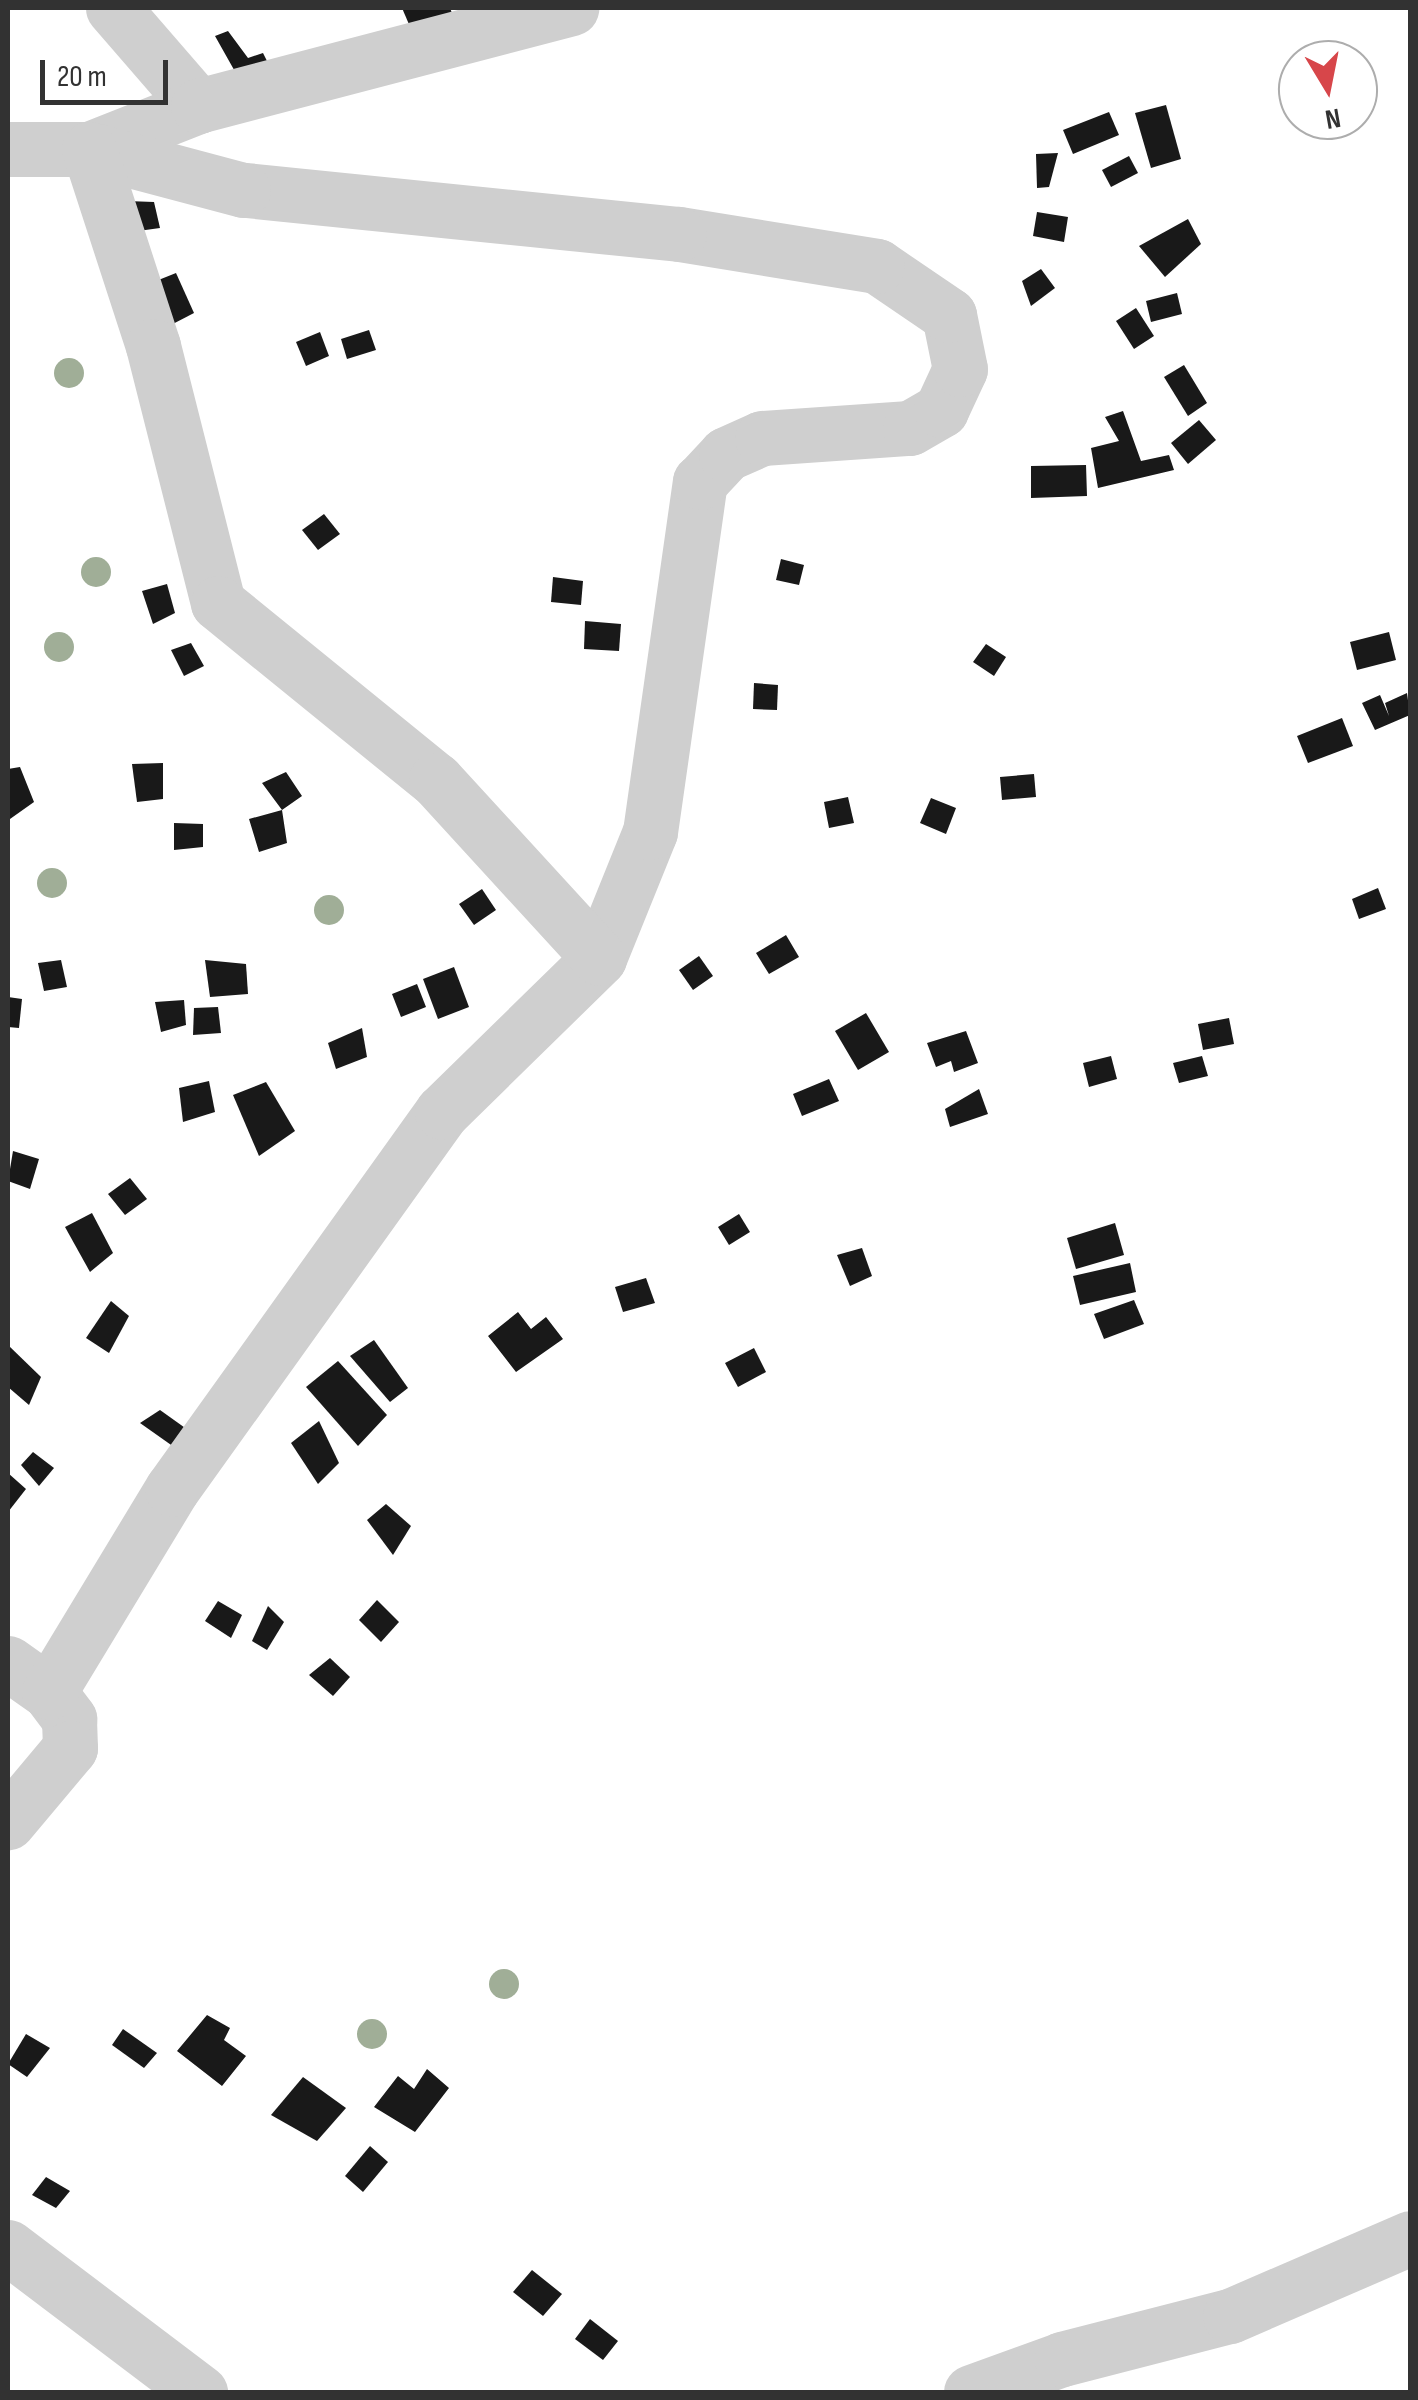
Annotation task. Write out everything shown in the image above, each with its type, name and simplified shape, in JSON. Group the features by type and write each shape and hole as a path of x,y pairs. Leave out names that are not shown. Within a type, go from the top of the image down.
{"street":[{"path":"113,8 198,106"},
{"path":"90,149 198,106 571,8"},
{"path":"8,148 90,149 243,190 680,234 877,266 949,315 960,369 940,410 910,428 762,438 726,454 700,482 650,832 599,958 442,1112 172,1489 28,1678 68,1719 70,1748 8,1822"},
{"path":"90,149 153,346 218,603 436,780 599,958"},
{"path":"971,2392 1062,2359 1230,2316 1410,2238"},
{"path":"8,2247 200,2392"}],"building":[{"path":"402,8 450,8 452,13 411,29"},
{"path":"228,31 248,58 263,53 275,77 242,84 215,36"},
{"path":"1166,105 1181,159 1151,168 1135,113"},
{"path":"1109,112 1119,135 1073,154 1063,130"},
{"path":"1058,153 1049,187 1037,188 1036,154"},
{"path":"1129,156 1138,173 1111,187 1102,170"},
{"path":"127,201 154,202 160,228 131,232"},
{"path":"1037,212 1068,217 1064,242 1033,236"},
{"path":"1188,219 1201,244 1165,277 1139,246"},
{"path":"1041,269 1055,288 1031,306 1022,281"},
{"path":"176,273 194,313 167,327 151,283"},
{"path":"1177,293 1182,314 1151,322 1146,301"},
{"path":"1136,308 1154,336 1134,349 1116,321"},
{"path":"369,330 376,350 347,359 341,339"},
{"path":"320,332 329,356 306,366 296,342"},
{"path":"1184,365 1207,403 1188,416 1164,377"},
{"path":"1123,411 1141,461 1169,455 1174,470 1098,488 1091,448 1119,441 1105,417"},
{"path":"1199,420 1216,440 1188,464 1171,443"},
{"path":"1086,465 1087,496 1031,498 1031,466"},
{"path":"324,514 340,534 318,550 302,530"},
{"path":"781,559 804,565 799,585 776,580"},
{"path":"553,577 583,581 581,605 551,602"},
{"path":"167,584 175,613 153,624 142,591"},
{"path":"585,621 621,624 619,651 584,649"},
{"path":"1389,632 1396,660 1357,670 1350,642"},
{"path":"191,643 204,666 184,676 171,650"},
{"path":"986,644 1006,657 994,676 973,662"},
{"path":"754,683 778,685 777,710 753,709"},
{"path":"1407,693 1410,715 1375,730 1362,703 1380,695 1389,716 1385,703"},
{"path":"1342,718 1353,746 1308,763 1297,736"},
{"path":"163,763 163,799 137,802 132,764"},
{"path":"20,767 34,802 10,819 8,769"},
{"path":"286,772 302,796 282,810 262,783"},
{"path":"1034,774 1036,797 1002,800 1000,777"},
{"path":"848,797 854,823 829,828 824,802"},
{"path":"931,798 956,808 946,834 920,823"},
{"path":"282,810 287,843 259,852 249,819"},
{"path":"174,823 203,824 203,847 174,850"},
{"path":"1378,888 1386,909 1359,919 1352,899"},
{"path":"482,889 496,910 474,925 459,904"},
{"path":"786,935 799,957 769,974 756,953"},
{"path":"699,956 713,976 693,990 679,970"},
{"path":"61,960 67,987 44,991 38,963"},
{"path":"205,960 246,964 248,994 210,997"},
{"path":"454,967 469,1007 438,1019 423,979"},
{"path":"417,984 426,1007 401,1017 392,994"},
{"path":"8,997 22,999 19,1028 8,1027"},
{"path":"184,1000 186,1025 161,1032 155,1002"},
{"path":"218,1007 221,1033 193,1035 194,1008"},
{"path":"866,1013 889,1052 858,1070 835,1031"},
{"path":"1229,1018 1234,1044 1203,1050 1198,1024"},
{"path":"362,1028 367,1057 336,1069 328,1043"},
{"path":"966,1031 978,1063 954,1072 951,1061 936,1067 927,1043"},
{"path":"1111,1056 1117,1079 1089,1087 1083,1063"},
{"path":"1202,1056 1208,1076 1179,1083 1173,1063"},
{"path":"829,1079 839,1101 802,1116 793,1094"},
{"path":"209,1081 215,1112 183,1122 179,1088"},
{"path":"266,1082 295,1131 259,1156 233,1095"},
{"path":"979,1089 988,1114 950,1127 945,1109"},
{"path":"13,1151 39,1159 30,1189 8,1181"},
{"path":"130,1178 147,1199 125,1215 108,1194"},
{"path":"92,1213 113,1253 90,1272 65,1227"},
{"path":"739,1214 750,1232 729,1245 718,1227"},
{"path":"1115,1223 1124,1255 1076,1269 1067,1238"},
{"path":"862,1248 872,1276 850,1286 837,1255"},
{"path":"1130,1263 1136,1292 1080,1305 1073,1276"},
{"path":"646,1278 655,1303 623,1312 615,1287"},
{"path":"1134,1300 1144,1324 1104,1339 1094,1314"},
{"path":"111,1301 129,1316 109,1353 86,1338"},
{"path":"518,1312 531,1329 546,1317 563,1339 516,1372 488,1336"},
{"path":"374,1340 408,1388 390,1402 350,1356"},
{"path":"8,1345 41,1377 29,1405 8,1387"},
{"path":"754,1348 766,1372 738,1387 725,1363"},
{"path":"338,1361 387,1415 358,1446 306,1387"},
{"path":"160,1410 188,1430 174,1447 140,1423"},
{"path":"319,1421 339,1463 318,1484 291,1443"},
{"path":"33,1452 54,1468 39,1486 21,1465"},
{"path":"8,1473 26,1489 8,1512"},
{"path":"386,1504 411,1526 393,1555 367,1520"},
{"path":"377,1600 399,1622 381,1642 359,1620"},
{"path":"218,1601 242,1615 231,1638 205,1621"},
{"path":"268,1606 284,1622 267,1650 252,1641"},
{"path":"330,1658 350,1677 333,1696 309,1675"},
{"path":"207,2015 230,2028 224,2040 246,2056 222,2086 177,2051"},
{"path":"123,2029 157,2053 144,2068 112,2045"},
{"path":"26,2034 50,2048 27,2077 8,2064"},
{"path":"427,2069 449,2088 415,2132 374,2107 398,2076 414,2089"},
{"path":"303,2077 346,2108 317,2141 271,2115"},
{"path":"370,2146 388,2162 363,2192 345,2176"},
{"path":"46,2177 70,2191 56,2208 32,2195"},
{"path":"532,2270 562,2294 543,2316 513,2292"},
{"path":"590,2319 618,2341 603,2360 575,2339"}]}
